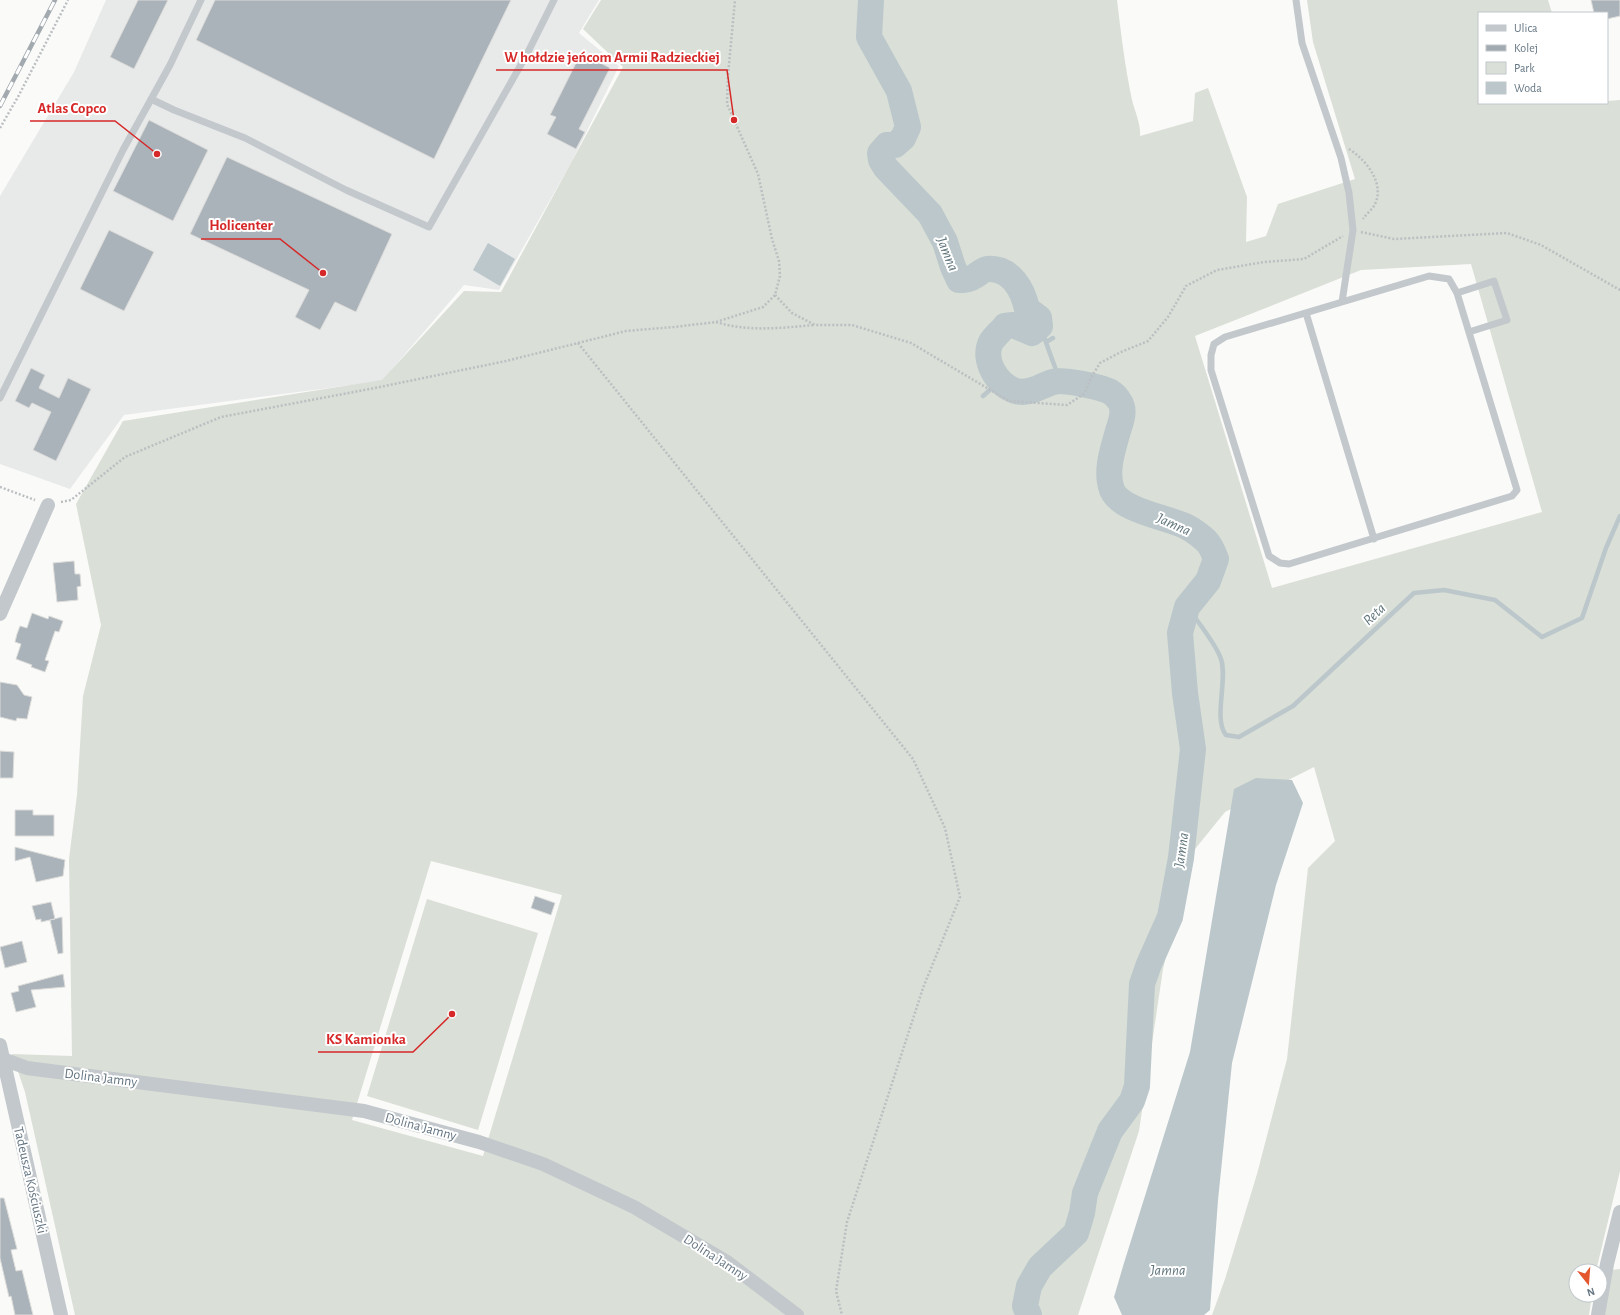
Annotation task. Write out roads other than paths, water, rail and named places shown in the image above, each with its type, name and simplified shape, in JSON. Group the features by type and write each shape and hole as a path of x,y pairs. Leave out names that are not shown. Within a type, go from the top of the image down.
{"street":[{"path":"0,614 48,505"},
{"name":"Tadeusza Kościuszki","path":"0,1045 61,1315"},
{"name":"Dolina Jamny","path":"2,1059 27,1068 364,1111 479,1142 543,1164 634,1207 728,1262 797,1315"},
{"path":"1598,1315 1607,1264 1620,1212"}],"lane":[{"path":"0,398 123,150 170,65 201,0"},
{"path":"151,99 174,110 245,138 346,190 429,227 527,54 554,0"},
{"path":"1296,0 1302,43 1340,158 1349,193 1353,230 1342,302"},
{"path":"1429,276 1449,279 1457,293 1517,490 1512,496 1289,564 1280,564 1269,556 1211,370 1210,355 1214,344 1226,337 1429,276"},
{"path":"1457,293 1494,281 1507,320 1469,332"},
{"path":"1306,313 1374,538"}],"water":[{"path":"488,243 515,259 500,286 473,270"},
{"name":"Jamna","path":"1256,778 1292,780 1303,803 1276,885 1232,1063 1218,1200 1210,1310 1204,1315 1122,1315 1114,1297 1190,1052 1234,789"}],"waterway":[{"name":"Jamna","path":"871,0 869,37 899,91 908,127 903,138 895,145 887,145 880,153 881,160 886,168 930,214 945,242 959,280 971,278 987,269 995,269 1003,272 1019,287 1027,309 1039,318 1040,326 1032,333 1013,325 1005,326 991,342 988,356 997,378 1009,388 1021,392 1030,391 1058,381 1092,386 1114,394 1121,403 1122,419 1110,460 1109,475 1112,490 1117,497 1134,508 1178,523 1192,530 1208,543 1216,559 1208,581 1187,607 1180,633 1185,693 1193,749 1181,858 1170,917 1149,964 1142,984 1137,1086 1132,1101 1110,1131 1085,1193 1082,1213 1076,1233 1040,1267 1029,1286 1025,1306 1029,1315"},
{"path":"1040,326 1060,381"},
{"path":"1046,342 1053,338"},
{"path":"983,396 1000,381"},
{"name":"Reta","path":"1187,607 1210,639 1221,659 1223,668 1221,709 1222,728 1226,735 1239,737 1293,706 1414,593 1444,590 1495,600 1542,637 1582,618 1606,548 1620,516"}],"railway":[{"path":"0,106 55,0"}],"place":[{"name":"W hołdzie jeńcom Armii Radzieckiej","path":"734,120"},
{"name":"Atlas Copco","path":"157,154"},
{"name":"Holicenter","path":"323,273"},
{"name":"KS Kamionka","path":"452,1014"}]}
